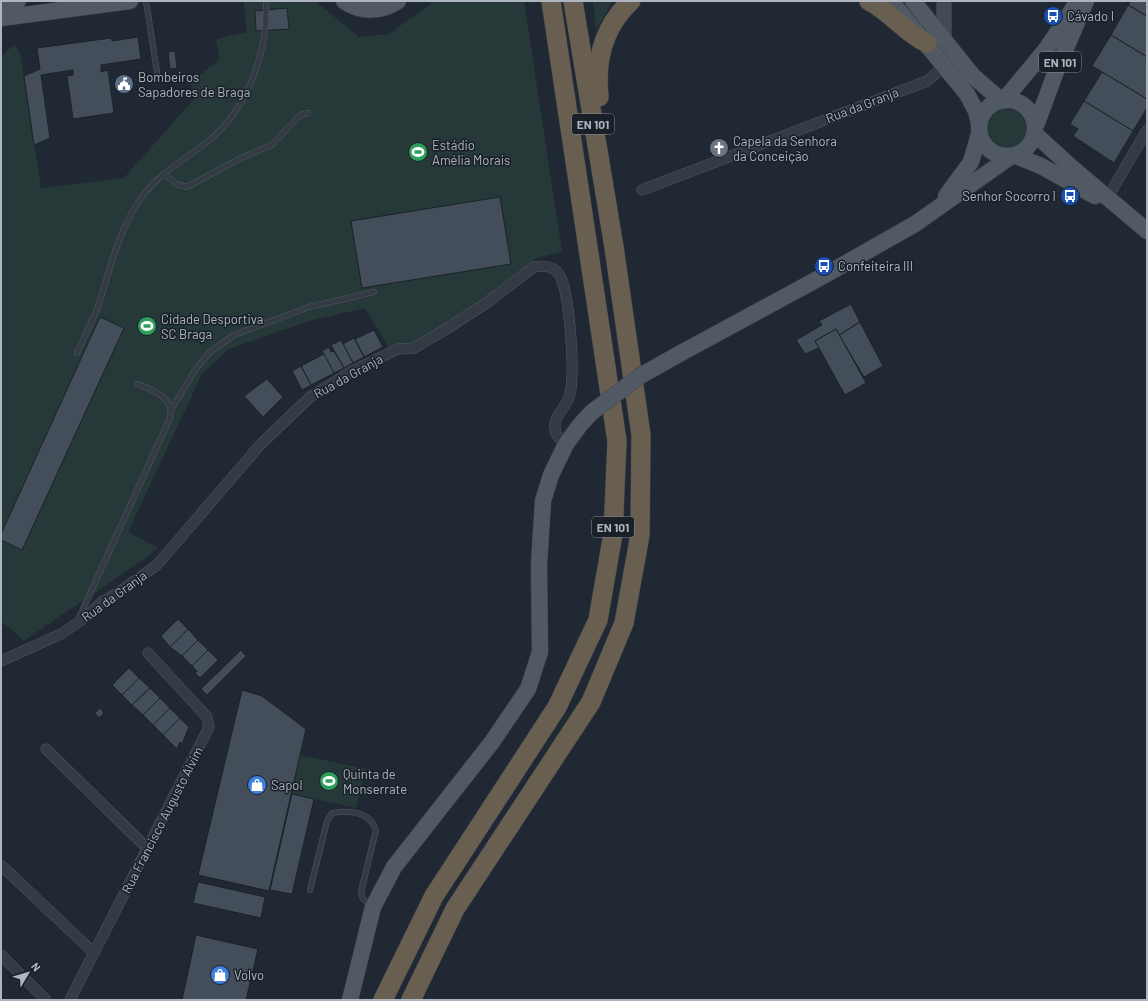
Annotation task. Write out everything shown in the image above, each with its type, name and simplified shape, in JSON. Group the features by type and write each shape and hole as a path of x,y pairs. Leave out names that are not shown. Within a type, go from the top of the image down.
{"highway":[{"name":"EN 101","path":"383,1000 434,896 557,707 598,620 613,534 617,441 551,1"},
{"name":"EN 101","path":"411,1000 455,909 591,702 624,623 640,534 641,435 614,247 573,1"},
{"path":"614,247 616,225 602,128 597,78 604,37 620,11 631,1"},
{"path":"869,1 897,20 915,38 935,41"}],"main road":[{"path":"1,4 18,1"},
{"path":"1,18 130,1"},
{"path":"344,1 360,9 370,10 381,9 398,1"},
{"path":"891,1 973,76 1003,100"},
{"path":"913,1 935,41 945,66 967,94 976,111 982,142 988,149 996,155 1013,156 1041,166 1104,201 1144,229"},
{"name":"EN 101","path":"1003,100 1047,48 1078,1"},
{"name":"EN 101","path":"1036,129 1055,74 1086,1"},
{"path":"932,212 954,187 972,162 982,115 988,108 1003,100 1012,100 1026,107 1036,129 1144,229"},
{"path":"350,1000 373,907 394,867 492,742 528,689 540,652 539,564 543,501 551,475 566,444 592,412 640,376 915,224 1013,156 1029,147 1036,129"}],"street":[{"path":"935,41 944,1"},
{"name":"Rua da Granja","path":"642,190 927,81 945,66"},
{"path":"1108,197 1147,130"},
{"name":"Rua da Granja","path":"1,661 61,634 76,624 102,602 157,565 260,445 310,397 354,370 398,350 414,348 485,304 534,266 543,265 551,267 560,276 564,291 573,370 570,396 555,421 555,429 558,438 566,444"},
{"name":"Rua Francisco Augusto Alvim","path":"70,1000 209,727 207,716 148,653"},
{"path":"46,749 148,849"},
{"path":"1,865 94,953"},
{"path":"1,955 46,1000"}],"lane":[{"path":"146,1 157,72"},
{"path":"77,353 95,313 126,223 144,193 173,165 207,142 229,121 246,94 258,65 266,12 266,1"},
{"path":"164,174 176,184 187,187 241,158 272,145 300,115 308,113"},
{"path":"76,624 168,424 171,410 195,370 210,352 234,335 309,307 374,292"},
{"path":"138,384 164,395 171,410"},
{"path":"310,890 327,821 332,813 340,812 366,815 373,822 376,830 361,892 363,899 373,907"}],"shaded area":[{"name":"Cidade Desportiva SC Braga","path":"315,1 359,37 389,34 434,1 524,1 562,252 536,258 497,292 413,344 390,350 365,308 309,321 229,349 202,374 128,532 158,548 24,641 1,621 1,56 14,45 20,53 41,188 124,178 194,99 191,82 220,59 216,39 247,32 244,2"},
{"path":"593,1 613,1 596,30"},
{"path":"1002,109 1010,109 1018,112 1024,118 1027,130 1024,142 1018,148 1010,151 1002,151 994,148 988,142 985,134 985,126 988,118 994,112"},
{"name":"Quinta de Monserrate","path":"300,755 366,769 356,808 292,794"}],"building":[{"path":"1131,1 1147,1 1147,16 1128,5"},
{"path":"1128,5 1147,16 1147,57 1111,35"},
{"path":"287,8 289,29 256,31 255,11"},
{"path":"1111,35 1147,57 1147,99 1092,66"},
{"path":"138,37 141,59 101,65 101,72 108,70 114,113 73,119 67,76 73,75 73,70 41,75 50,138 34,145 24,76 40,69 37,48 111,38 112,41"},
{"path":"175,51 177,68 170,69 168,52"},
{"path":"1102,72 1147,99 1147,108 1133,131 1084,101"},
{"path":"1084,101 1133,131 1114,163 1073,136 1078,129 1070,124"},
{"path":"500,197 511,264 362,288 351,221"},
{"path":"851,304 860,322 839,335 836,329 815,341 819,348 805,354 796,340 822,325 819,321"},
{"path":"100,317 124,328 22,550 1,540 1,534"},
{"path":"860,322 883,366 864,377 839,335"},
{"path":"836,329 866,383 845,395 815,341"},
{"path":"374,330 383,347 364,357 355,339"},
{"path":"354,338 364,357 353,363 343,344"},
{"path":"341,340 353,363 344,368 331,345"},
{"path":"329,347 331,352 334,351 344,368 334,373 322,351"},
{"path":"324,354 334,373 311,385 301,366"},
{"path":"301,366 311,385 302,390 292,371"},
{"path":"267,379 283,397 263,417 244,396"},
{"path":"178,619 188,629 170,647 161,636"},
{"path":"188,629 198,640 182,656 170,647"},
{"path":"198,640 208,650 192,666 182,656"},
{"path":"208,650 218,660 201,677 199,677 195,673 197,671 192,666"},
{"path":"241,650 246,656 207,695 201,689"},
{"path":"129,668 139,678 122,695 112,685"},
{"path":"139,678 150,688 132,705 122,695"},
{"path":"150,688 160,698 143,715 132,705"},
{"name":"Sapol","path":"242,690 262,696 306,729 269,891 198,875"},
{"path":"160,698 170,708 153,725 143,715"},
{"path":"100,708 104,713 99,718 95,713"},
{"path":"170,708 180,718 163,735 153,725"},
{"path":"180,718 189,727 182,744 180,742 177,749 163,735"},
{"path":"292,794 314,799 292,894 270,890"},
{"path":"198,882 265,897 261,918 193,903"},
{"name":"Volvo","path":"196,935 258,949 246,1000 182,1000"}],"place":[{"name":"Cávado I","path":"1053,16"},
{"name":"Bombeiros Sapadores de Braga","path":"124,84"},
{"name":"Capela da Senhora da Conceição","path":"719,148"},
{"name":"Estádio Amélia Morais","path":"418,152"},
{"name":"Senhor Socorro I","path":"1070,196"},
{"name":"Confeiteira III","path":"824,266"},
{"name":"Cidade Desportiva SC Braga","path":"147,326"},
{"name":"Quinta de Monserrate","path":"329,781"},
{"name":"Sapol","path":"257,785"},
{"name":"Volvo","path":"220,975"}]}
